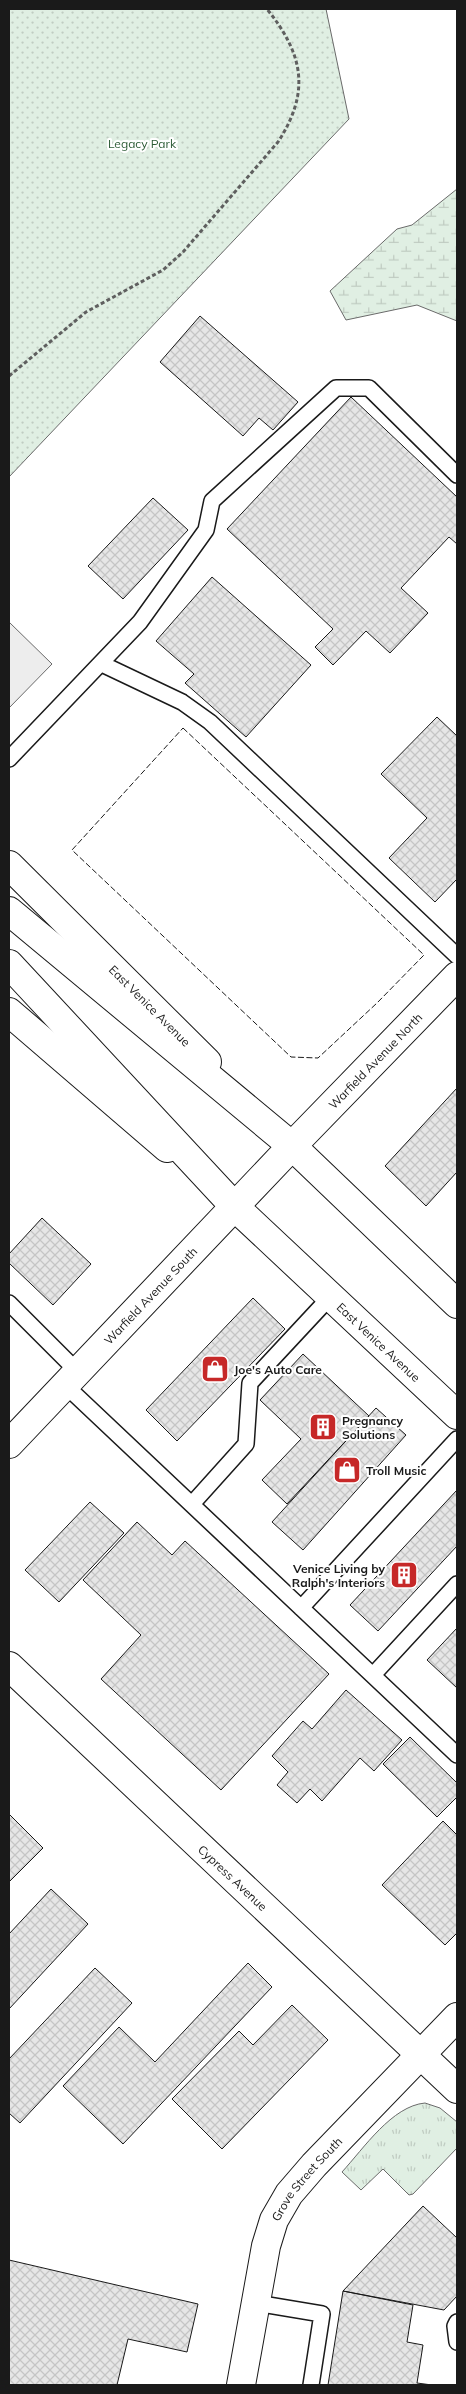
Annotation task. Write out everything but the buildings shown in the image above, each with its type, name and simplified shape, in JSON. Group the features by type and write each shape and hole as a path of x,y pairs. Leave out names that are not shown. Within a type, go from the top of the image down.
{"street":[{"name":"East Venice Avenue","path":"9,865 292,1146 457,1304"},
{"name":"East Venice Avenue","path":"9,910 292,1146"},
{"name":"East Venice Avenue","path":"9,964 236,1207"},
{"name":"Warfield Avenue North","path":"292,1146 457,976"},
{"name":"East Venice Avenue","path":"9,1012 236,1207 457,1415"},
{"name":"Warfield Avenue South","path":"9,1444 292,1146"},
{"name":"Cypress Avenue","path":"9,1666 457,2089"},
{"name":"Grove Street South","path":"241,2385 266,2246 274,2220 289,2194 314,2165 457,2017"}],"lane":[{"path":"9,759 102,664 140,622 206,530 212,501 336,388 369,388 457,475"},
{"path":"102,664 182,702 210,722 457,956"},
{"path":"192,1504 246,1444 250,1383 331,1296"},
{"path":"9,1303 72,1379 192,1504 373,1676 456,1751"},
{"path":"301,1608 457,1439"},
{"path":"373,1676 457,1584"},
{"path":"256,2303 322,2314 311,2385"},
{"path":"457,2322 455,2326 457,2342"}],"path":[{"path":"9,376 86,312 163,270 182,252 278,142 286,129 298,99 298,67 291,44 267,9"}],"green space":[{"name":"Legacy Park","path":"9,9 326,9 349,119 9,477"},
{"path":"457,189 457,321 417,305 346,320 330,291 397,229 412,225"},
{"path":"425,2103 440,2108 457,2122 457,2148 413,2194 409,2195 383,2169 361,2190 342,2172 369,2140 390,2120 413,2106"}],"shaded area":[{"path":"9,622 52,664 9,708"}],"fence":[{"path":"183,728 424,955 377,1003 318,1058 291,1057 72,850 183,728"}],"place":[{"name":"Joe's Auto Care","path":"215,1369"},
{"name":"Pregnancy Solutions","path":"323,1427"},
{"name":"Troll Music","path":"347,1470"},
{"name":"Venice Living by Ralph's Interiors","path":"404,1575"}]}
